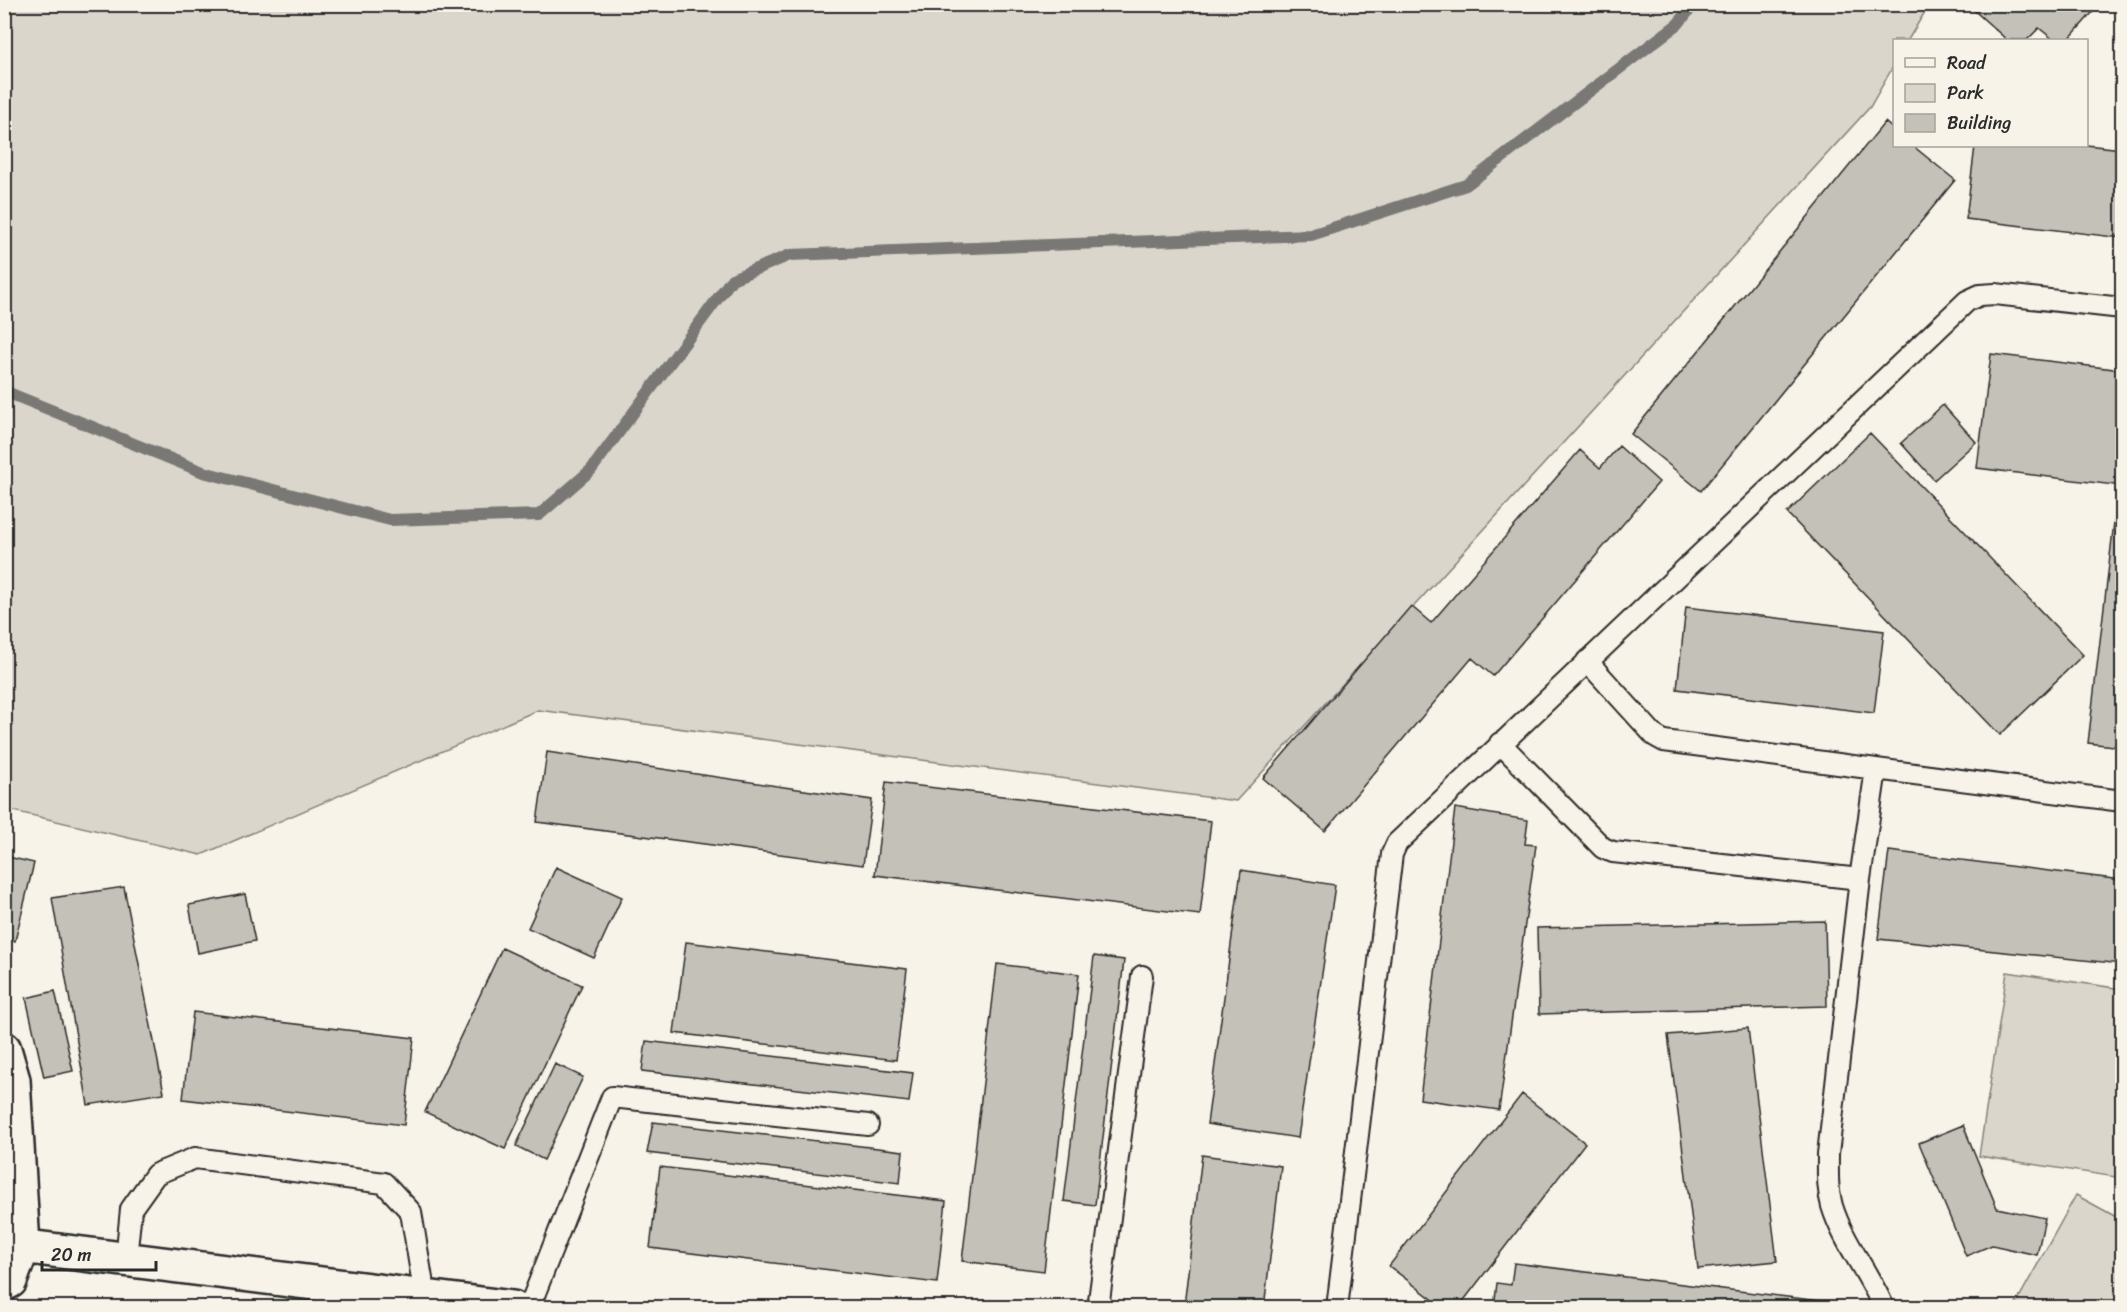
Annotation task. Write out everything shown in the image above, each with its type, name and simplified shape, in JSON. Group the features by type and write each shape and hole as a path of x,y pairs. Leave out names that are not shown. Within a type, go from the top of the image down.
{"main road":[{"path":"4,1049 13,1080 14,1245 10,1281 4,1284"},
{"path":"14,1245 513,1308"}],"lane":[{"path":"1337,1308 1392,854 1396,843 1967,301 1980,295 1995,294 2122,308"},
{"path":"1587,661 1655,736 1664,741 2122,801"},
{"path":"1500,743 1603,848 1613,852 1860,879"},
{"path":"1876,769 1860,879 1828,1154 1828,1185 1832,1207 1840,1225 1884,1308"},
{"path":"1098,1308 1142,975"},
{"path":"529,1308 612,1097 868,1125"},
{"path":"126,1259 131,1209 156,1174 195,1158 384,1183 411,1212 425,1297"}],"green space":[{"path":"5,5 1929,5 1909,39 1893,39 1893,67 1870,107 1236,801 538,710 201,855 5,809"},
{"path":"2007,972 2122,989 2122,1178 1979,1156"},
{"path":"2076,1195 2122,1220 2122,1301 2119,1307 2014,1307"}],"building":[{"path":"1967,4 2100,4 2069,39 2053,39 2039,28 2028,39 2006,39"},
{"path":"1885,122 1893,129 1893,147 1914,147 1955,180 1701,491 1631,434"},
{"path":"2088,145 2122,149 2122,238 1966,219 1975,147"},
{"path":"1991,354 2122,370 2122,486 1977,468"},
{"path":"1943,405 1976,442 1934,480 1901,443"},
{"path":"1870,433 2083,655 2000,735 1787,513"},
{"path":"1619,446 1659,482 1493,676 1472,658 1325,831 1263,778 1411,606 1431,623 1580,450 1600,468"},
{"path":"2114,522 2122,523 2122,747 2088,743"},
{"path":"1686,607 1884,631 1874,713 1677,689"},
{"path":"547,752 872,800 863,865 537,822"},
{"path":"886,782 1211,821 1200,915 875,875"},
{"path":"1455,808 1528,820 1525,844 1536,845 1499,1110 1420,1099"},
{"path":"1889,851 2122,880 2122,964 1878,939"},
{"path":"4,856 34,863 15,941 4,938"},
{"path":"556,867 622,897 594,958 528,928"},
{"path":"1241,870 1335,885 1298,1138 1207,1124"},
{"path":"124,887 164,1093 88,1105 52,898"},
{"path":"245,894 255,941 198,953 189,905"},
{"path":"1825,921 1827,1006 1539,1014 1537,928"},
{"path":"686,942 907,969 896,1060 674,1033"},
{"path":"502,948 582,985 505,1149 425,1112"},
{"path":"1094,956 1124,960 1095,1205 1064,1201"},
{"path":"997,964 1079,974 1044,1271 962,1261"},
{"path":"55,991 73,1071 44,1077 26,998"},
{"path":"193,1012 414,1038 404,1125 183,1099"},
{"path":"1748,1028 1777,1261 1698,1269 1668,1035"},
{"path":"646,1041 913,1073 909,1102 642,1071"},
{"path":"555,1064 583,1077 544,1160 516,1146"},
{"path":"1522,1094 1585,1143 1458,1308 1444,1308 1389,1266"},
{"path":"653,1122 903,1151 900,1183 647,1153"},
{"path":"1963,1125 1997,1208 2045,1218 2037,1255 1992,1245 1966,1256 1919,1143"},
{"path":"1202,1155 1281,1166 1264,1308 1184,1306"},
{"path":"660,1167 946,1201 937,1283 650,1248"},
{"path":"1514,1263 1820,1301 1819,1308 1494,1308 1497,1283 1511,1285"}],"waterway":[{"path":"4,391 203,472 390,520 539,515 591,470 732,279 790,255 1311,235 1466,185 1678,24 1694,4"}]}
